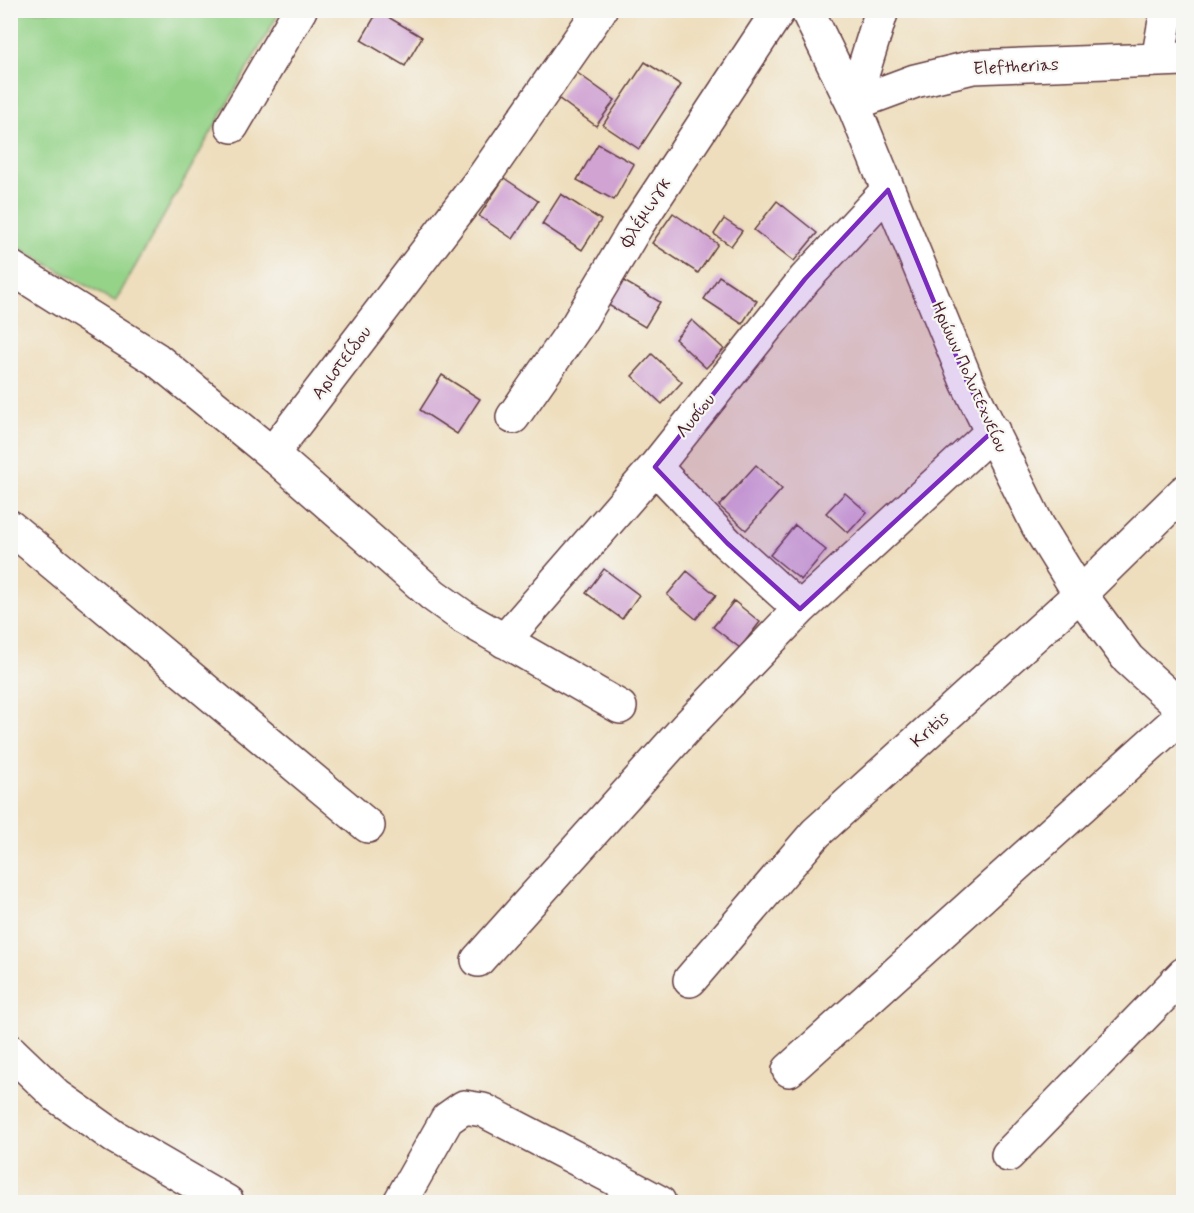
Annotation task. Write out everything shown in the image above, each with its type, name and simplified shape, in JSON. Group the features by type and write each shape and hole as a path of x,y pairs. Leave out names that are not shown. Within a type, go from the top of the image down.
{"street":[{"path":"232,126 300,10"},
{"name":"Αριστείδου","path":"272,454 485,175 600,10"},
{"name":"Φλέμινγκ","path":"513,417 578,324 637,225 779,10"},
{"name":"Ηρώων Πολυτεχνείου","path":"807,10 853,104 967,382 1038,526 1080,594 1128,659 1184,712"},
{"path":"853,104 882,10"},
{"path":"1167,10 1171,60"},
{"name":"Eleftherias","path":"853,104 915,81 973,67 1171,60"},
{"name":"Λυσίου","path":"504,641 655,467 805,279 888,190"},
{"path":"10,267 156,359 272,454 433,595 465,618 620,707"},
{"path":"478,960 686,729 800,609 993,431"},
{"path":"655,467 727,543 800,609"},
{"name":"Kritis","path":"690,980 816,833 1080,594 1184,492"},
{"path":"10,527 368,826"},
{"path":"789,1070 1184,712"},
{"path":"1008,1155 1184,974"},
{"path":"10,1051 57,1096 115,1137 227,1203"},
{"path":"400,1203 447,1119 464,1107 483,1110 638,1197"}],"highlighted area":[{"path":"888,190 967,382 993,431 800,609 727,543 655,467 805,279"}],"green space":[{"path":"11,11 280,11 115,302 11,243"}],"building":[{"path":"378,11 422,37 405,66 361,40"},
{"path":"645,62 681,85 639,149 603,125"},
{"path":"576,72 615,100 596,126 558,98"},
{"path":"598,144 634,164 614,200 577,180"},
{"path":"504,178 538,201 513,239 479,216"},
{"path":"561,194 601,220 582,250 542,224"},
{"path":"777,201 817,233 794,261 754,230"},
{"path":"673,213 718,244 698,273 652,243"},
{"path":"724,219 742,231 731,246 714,234"},
{"path":"615,276 660,302 645,327 600,300"},
{"path":"719,276 757,301 742,324 704,299"},
{"path":"692,320 724,349 706,368 675,339"},
{"path":"652,354 682,382 662,404 632,376"},
{"path":"442,375 480,399 457,434 420,410"},
{"path":"756,465 782,489 746,530 719,506"},
{"path":"845,493 867,512 848,533 826,513"},
{"path":"795,525 826,550 801,580 770,555"},
{"path":"604,569 639,595 622,619 586,593"},
{"path":"687,571 716,595 696,619 667,595"},
{"path":"734,601 760,622 740,648 713,627"}]}
